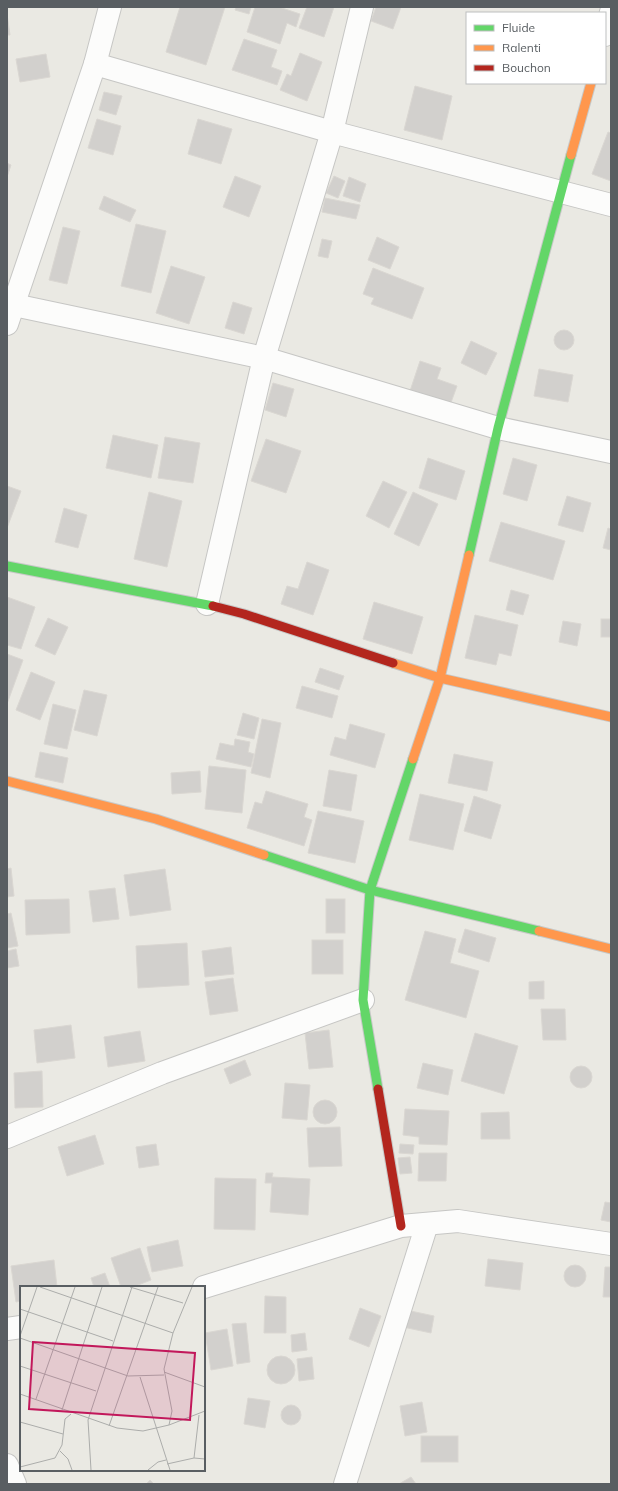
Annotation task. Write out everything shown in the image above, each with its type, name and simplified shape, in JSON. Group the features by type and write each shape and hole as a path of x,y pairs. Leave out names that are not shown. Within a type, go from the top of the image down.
{"street":[{"path":"110,7 96,64 10,315 264,358 498,428 611,452"},
{"path":"207,604 264,358 332,132 362,7"},
{"path":"606,31 611,12"},
{"path":"96,64 332,132 611,205"},
{"path":"401,1226 363,1000 370,890 440,678 498,428 560,192 591,84"},
{"path":"7,566 207,604 244,614 440,678 611,717"},
{"path":"7,781 156,819 370,890 611,949"},
{"path":"7,1137 162,1073 363,1000"},
{"path":"205,1287 401,1226 458,1222 611,1244"},
{"path":"345,1484 427,1224"},
{"path":"7,1329 20,1328"},
{"path":"7,1465 15,1484"}],"building":[{"path":"180,7 225,7 206,65 166,52"},
{"path":"236,7 251,7 249,14 235,10"},
{"path":"255,7 279,7 300,14 296,27 287,23 280,44 247,32"},
{"path":"307,7 334,7 324,37 299,28"},
{"path":"376,7 401,7 393,29 371,21"},
{"path":"7,14 10,35 7,35"},
{"path":"244,39 277,50 271,67 282,71 277,85 232,70"},
{"path":"300,53 322,62 307,101 280,90 287,74 291,76"},
{"path":"46,54 50,77 20,82 16,59"},
{"path":"415,86 452,96 442,140 404,130"},
{"path":"104,92 122,96 116,115 99,110"},
{"path":"97,119 121,126 113,155 88,148"},
{"path":"198,119 232,129 221,164 188,154"},
{"path":"608,132 611,133 611,181 592,174"},
{"path":"7,163 11,165 7,177"},
{"path":"235,176 261,186 249,217 223,207"},
{"path":"334,176 345,181 338,198 326,193"},
{"path":"349,177 366,184 360,202 343,196"},
{"path":"104,196 136,210 130,222 99,209"},
{"path":"325,198 360,205 356,219 322,212"},
{"path":"136,224 166,231 151,293 121,286"},
{"path":"63,227 80,231 67,284 49,280"},
{"path":"377,237 399,247 390,269 368,260"},
{"path":"322,239 332,241 328,258 318,256"},
{"path":"171,266 205,277 189,324 156,313"},
{"path":"373,268 424,288 412,319 371,304 374,298 363,294"},
{"path":"233,302 252,308 244,334 225,328"},
{"path":"560,330 568,330 574,336 574,344 568,350 560,350 554,344 554,336"},
{"path":"471,341 497,353 486,375 461,363"},
{"path":"420,361 441,368 437,379 457,386 449,408 409,394"},
{"path":"539,369 573,375 568,402 534,396"},
{"path":"273,383 294,389 286,417 265,410"},
{"path":"113,435 158,445 151,478 106,468"},
{"path":"165,437 200,443 193,483 158,478"},
{"path":"266,439 301,451 286,493 251,481"},
{"path":"428,458 465,471 456,500 419,488"},
{"path":"513,458 537,465 527,501 503,494"},
{"path":"383,481 407,492 389,528 366,516"},
{"path":"7,486 21,491 7,528"},
{"path":"149,492 182,501 167,567 134,559"},
{"path":"413,492 438,504 419,546 394,534"},
{"path":"567,496 591,503 583,532 558,525"},
{"path":"64,508 87,515 78,548 55,542"},
{"path":"501,522 565,541 553,580 489,561"},
{"path":"608,528 611,529 611,550 603,548"},
{"path":"307,562 329,570 313,615 281,604 287,586 298,589"},
{"path":"511,590 529,595 523,615 506,610"},
{"path":"7,597 35,607 21,649 7,645"},
{"path":"374,602 423,617 412,654 363,639"},
{"path":"475,615 518,625 511,656 499,653 496,665 465,658"},
{"path":"48,618 68,627 55,655 35,646"},
{"path":"601,619 611,619 611,637 601,637"},
{"path":"563,621 581,624 577,646 559,642"},
{"path":"7,654 23,660 7,704"},
{"path":"320,668 344,676 339,690 315,682"},
{"path":"31,672 55,682 40,720 16,710"},
{"path":"302,686 338,696 332,718 296,708"},
{"path":"84,690 107,695 97,736 74,730"},
{"path":"53,704 76,710 67,749 44,744"},
{"path":"243,713 259,718 254,739 237,735"},
{"path":"262,719 281,723 270,778 251,773"},
{"path":"350,724 385,734 375,768 330,755 335,737 346,740"},
{"path":"235,739 250,742 248,752 254,754 251,767 216,759 220,743 234,746"},
{"path":"40,752 68,758 63,783 35,777"},
{"path":"454,754 493,762 487,791 448,783"},
{"path":"209,766 246,770 242,813 205,809"},
{"path":"329,770 357,775 351,811 323,806"},
{"path":"200,771 201,792 172,794 171,773"},
{"path":"266,791 308,804 304,817 312,820 304,846 247,828 255,802 262,804"},
{"path":"420,794 464,804 453,850 409,840"},
{"path":"474,796 501,805 491,839 464,831"},
{"path":"318,811 364,821 355,863 308,853"},
{"path":"11,868 14,896 7,897 7,869"},
{"path":"165,869 171,910 130,916 124,875"},
{"path":"115,888 119,919 93,922 89,891"},
{"path":"69,899 70,933 26,935 25,900"},
{"path":"326,899 345,899 345,933 326,933"},
{"path":"11,913 18,946 7,948 7,914"},
{"path":"465,929 496,938 489,962 458,952"},
{"path":"425,931 456,939 450,963 479,971 466,1018 405,1000"},
{"path":"312,940 343,940 343,974 312,974"},
{"path":"187,943 189,985 138,988 136,946"},
{"path":"231,947 234,974 205,977 202,951"},
{"path":"16,949 19,966 7,968 7,951"},
{"path":"233,978 238,1011 210,1015 205,982"},
{"path":"544,981 544,999 529,999 529,982"},
{"path":"541,1009 565,1009 566,1040 543,1040"},
{"path":"71,1025 75,1058 37,1063 34,1030"},
{"path":"329,1030 333,1067 309,1069 305,1033"},
{"path":"140,1031 145,1061 108,1067 104,1037"},
{"path":"475,1033 518,1046 504,1094 461,1081"},
{"path":"245,1060 251,1075 230,1084 224,1069"},
{"path":"423,1063 453,1070 448,1095 417,1088"},
{"path":"581,1066 589,1069 592,1077 589,1085 581,1088 573,1085 570,1077 573,1069"},
{"path":"42,1071 43,1107 15,1108 14,1073"},
{"path":"285,1083 310,1085 307,1120 282,1118"},
{"path":"325,1100 333,1104 337,1112 333,1120 325,1124 317,1120 313,1112 317,1104"},
{"path":"405,1109 449,1111 447,1145 419,1144 419,1137 403,1135"},
{"path":"509,1112 510,1139 481,1139 481,1113"},
{"path":"340,1127 342,1166 309,1167 307,1128"},
{"path":"95,1135 104,1164 67,1176 58,1147"},
{"path":"156,1144 159,1165 139,1168 136,1147"},
{"path":"400,1144 414,1145 413,1154 399,1153"},
{"path":"419,1153 447,1153 446,1181 418,1181"},
{"path":"410,1157 412,1173 400,1174 398,1158"},
{"path":"266,1173 273,1173 272,1177 310,1179 308,1215 270,1212 272,1183 265,1183"},
{"path":"215,1178 256,1179 255,1230 214,1229"},
{"path":"605,1202 611,1203 611,1222 601,1220"},
{"path":"178,1240 183,1266 152,1272 147,1247"},
{"path":"140,1248 151,1280 136,1286 121,1286 111,1258"},
{"path":"488,1259 523,1263 520,1290 485,1286"},
{"path":"54,1260 57,1286 20,1286 20,1301 16,1302 11,1266"},
{"path":"575,1265 583,1268 586,1276 583,1284 575,1287 567,1284 564,1276 567,1268"},
{"path":"605,1267 611,1267 611,1297 603,1297"},
{"path":"105,1273 110,1286 94,1286 91,1278"},
{"path":"265,1296 286,1297 286,1333 264,1333"},
{"path":"360,1308 381,1316 369,1347 349,1339"},
{"path":"406,1310 434,1316 431,1333 403,1327"},
{"path":"246,1323 250,1362 237,1364 232,1324"},
{"path":"227,1329 233,1366 211,1370 205,1333"},
{"path":"305,1333 307,1350 292,1352 291,1335"},
{"path":"281,1356 287,1357 291,1360 294,1364 294,1376 291,1380 287,1383 281,1384 275,1383 271,1380 268,1376 267,1370 268,1364 271,1360 275,1357"},
{"path":"312,1357 314,1379 299,1381 297,1359"},
{"path":"248,1398 270,1401 265,1428 244,1424"},
{"path":"422,1402 427,1432 405,1436 400,1406"},
{"path":"291,1405 298,1408 301,1415 298,1422 291,1425 284,1422 281,1415 284,1408"},
{"path":"421,1436 458,1436 458,1462 421,1462"},
{"path":"411,1477 416,1484 399,1484"},
{"path":"150,1480 154,1484 146,1484"}],"traffic: fast":[{"path":"469,555 498,428 571,155"},
{"path":"7,566 213,606"},
{"path":"378,1089 363,1000 370,890 413,759"},
{"path":"264,855 370,890 539,931"}],"traffic: slow":[{"path":"571,155 591,84"},
{"path":"413,759 440,678 469,555"},
{"path":"393,663 440,678 611,717"},
{"path":"7,781 156,819 264,855"},
{"path":"539,931 611,949"}],"traffic: jam":[{"path":"213,606 244,614 393,663"},
{"path":"378,1089 401,1226"}]}
